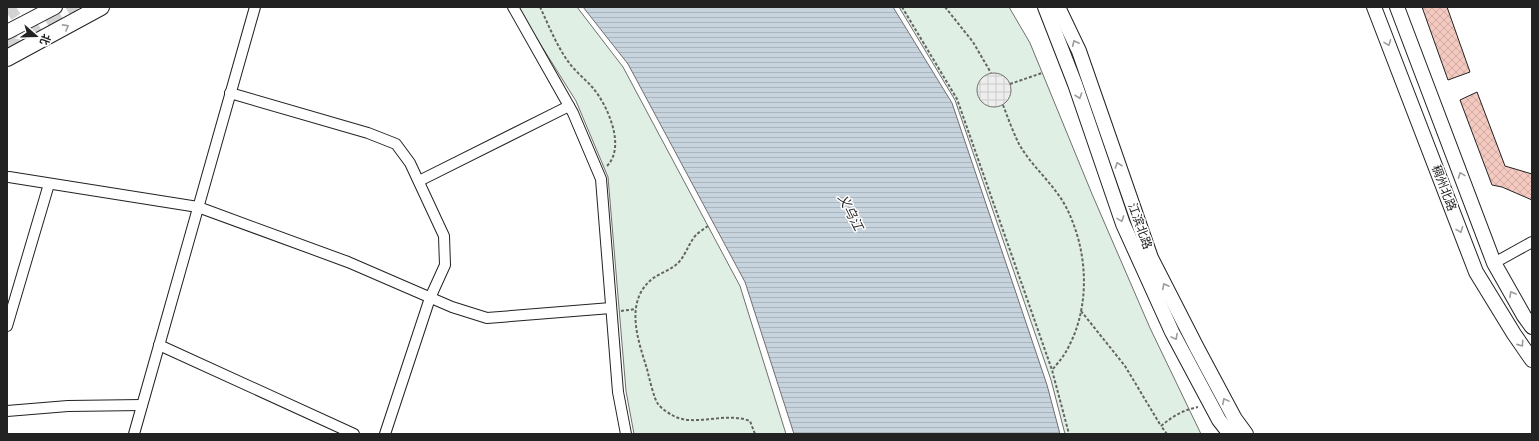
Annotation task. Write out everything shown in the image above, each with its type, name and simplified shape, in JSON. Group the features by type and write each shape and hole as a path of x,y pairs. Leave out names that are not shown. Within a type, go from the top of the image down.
{"highway":[{"path":"7,58 101,7"}],"main road":[{"path":"7,32 55,7"},
{"name":"江滨北路","path":"1045,7 1075,84 1123,224 1172,332 1219,420 1230,434"},
{"name":"江滨北路","path":"1058,7 1079,51 1151,258 1231,412 1246,434"},
{"name":"稠州北路","path":"1374,7 1476,272 1514,334 1532,360"},
{"name":"稠州北路","path":"1397,7 1494,263 1524,316 1532,327"}],"street":[{"path":"134,434 255,7"},
{"path":"513,7 569,106 601,179 618,392 626,434"},
{"path":"230,93 368,133 396,144 410,162 419,181 444,236 444,265 430,298 386,434"},
{"path":"419,181 569,106"},
{"path":"9,177 198,207 348,262 452,307 487,318 611,308"},
{"path":"7,326 49,184"},
{"path":"1494,263 1532,242"},
{"path":"159,345 354,434"},
{"path":"7,411 68,406 142,405"}],"path":[{"path":"540,7 569,63 593,89 606,108 613,128 616,147 612,160 605,169"},
{"path":"902,7 957,99 1052,370 1069,434"},
{"path":"945,7 973,42 991,73"},
{"path":"1010,84 1042,73"},
{"path":"1003,105 1019,144 1052,185 1066,207 1077,233 1083,256 1084,281 1081,310 1076,329 1068,349 1052,370"},
{"path":"708,226 696,235 685,255 677,264 653,278 643,288 637,301 635,316 636,330 657,403 673,416 685,420 731,417 742,418 750,421 755,434"},
{"path":"1081,310 1125,366 1167,434"},
{"path":"1161,426 1179,412 1211,404"}],"green space":[{"path":"517,7 577,7 623,67 740,286 786,434 634,434 626,391 608,177 576,101"},
{"path":"899,7 1009,7 1030,43 1092,194 1150,328 1201,434 1065,434 1051,380 955,100"}],"shaded area":[{"path":"991,73 997,73 1001,74 1008,80 1011,90 1010,97 1004,104 997,107 991,107 987,106 980,100 977,93 977,87 978,83 984,76"}],"water":[{"name":"义乌江","path":"583,7 893,7 952,103 1047,385 1060,434 794,434 745,282 628,64"}],"building":[{"path":"1422,7 1447,7 1470,72 1448,80"},
{"path":"1477,92 1505,166 1532,174 1532,200 1502,187 1492,185 1460,100"}],"tunnel":[{"path":"7,13 16,7"},
{"path":"7,50 77,7"}]}
